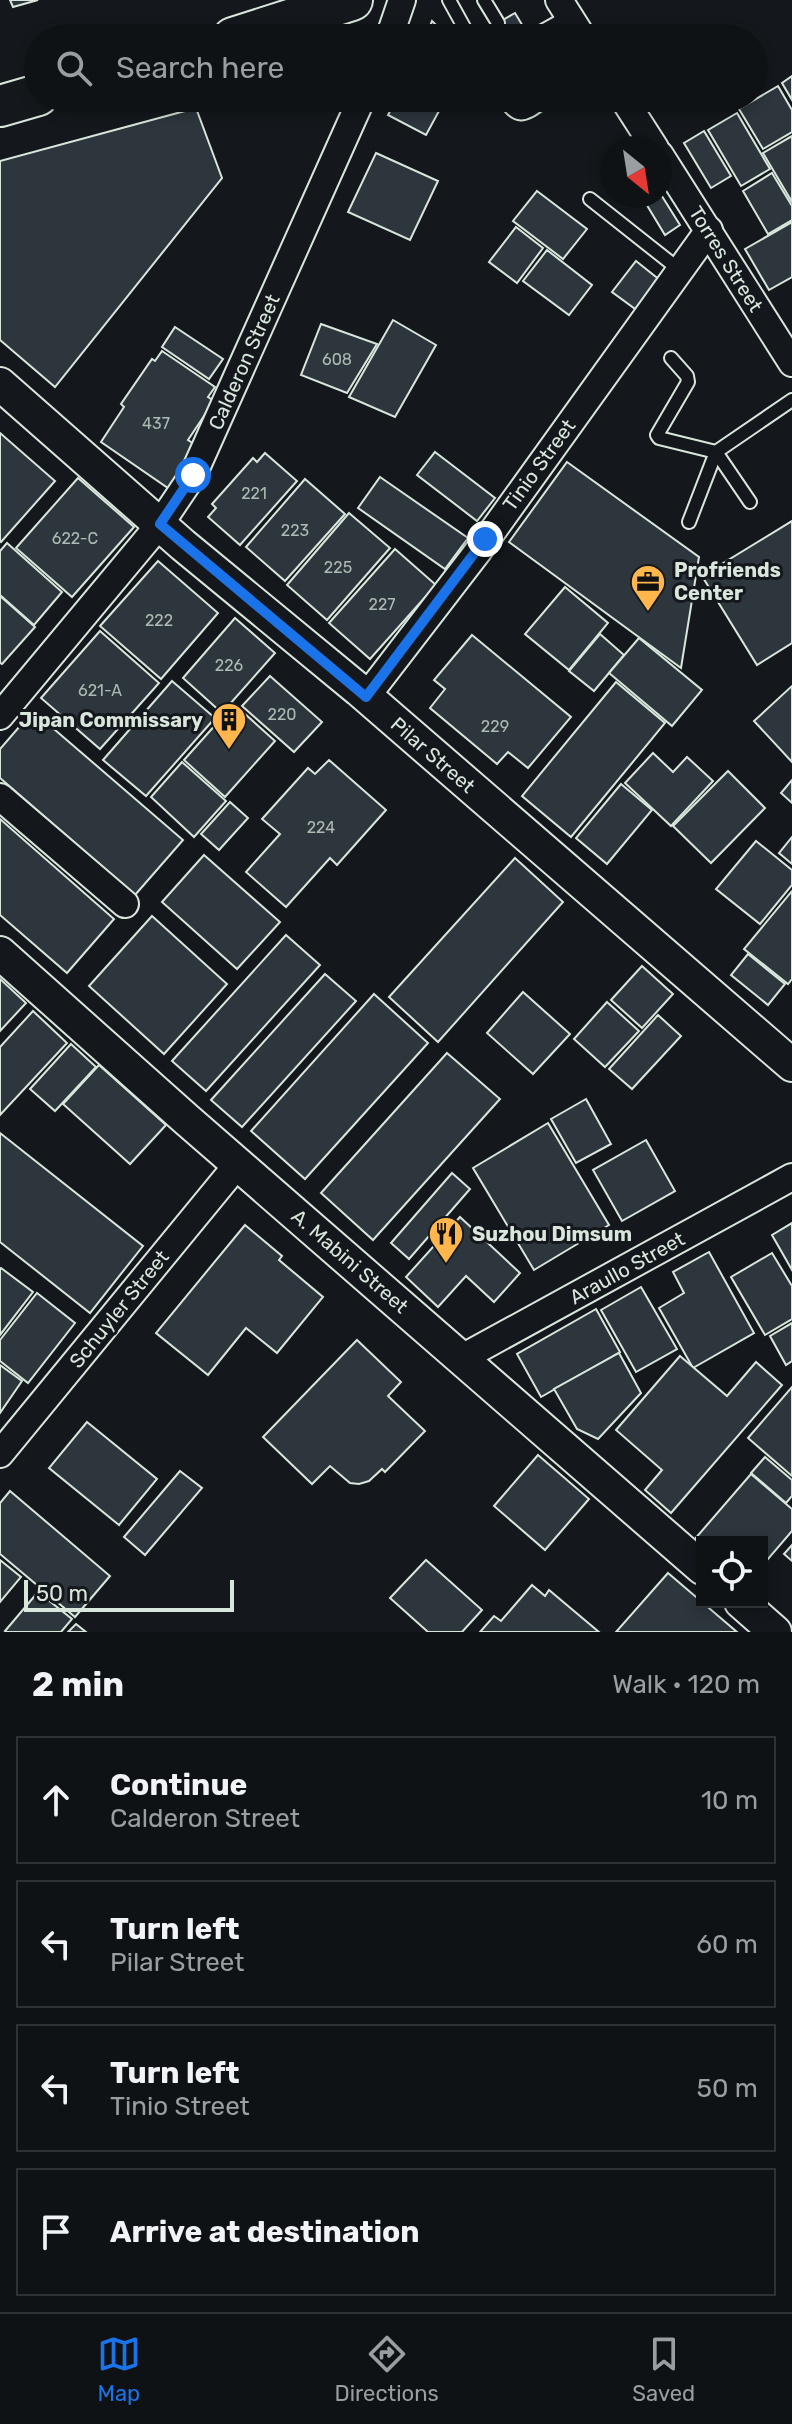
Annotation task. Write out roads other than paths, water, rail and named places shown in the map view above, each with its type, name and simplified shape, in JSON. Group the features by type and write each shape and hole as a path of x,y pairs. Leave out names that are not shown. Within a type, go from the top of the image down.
{"main road":[{"path":"277,24 352,0"},
{"path":"0,106 24,99"}],"street":[{"path":"394,24 402,0"},
{"name":"Calderon Street","path":"0,716 160,524 193,475 356,112"},
{"path":"632,112 647,136"},
{"name":"Torres Street","path":"672,173 792,363"},
{"name":"Tinio Street","path":"366,697 479,550 709,230"},
{"name":"Pilar Street","path":"0,384 792,1065"},
{"path":"0,797 125,904"},
{"name":"A. Mabini Street","path":"0,953 696,1563"},
{"name":"Schuyler Street","path":"0,1454 238,1164"},
{"name":"Araullo Street","path":"462,1358 792,1177"},
{"path":"748,1608 775,1632"}],"lane":[{"path":"449,0 462,24"},
{"path":"484,0 498,23"},
{"path":"546,24 564,8"},
{"path":"590,199 681,271"},
{"path":"671,358 687,376 688,382 657,435 716,452 750,502"},
{"path":"689,522 716,452 792,400"}],"place":[{"name":"Profriends Center","path":"648,613"},
{"name":"Jipan Commissary","path":"229,751"},
{"name":"Suzhou Dimsum","path":"446,1265"}]}
